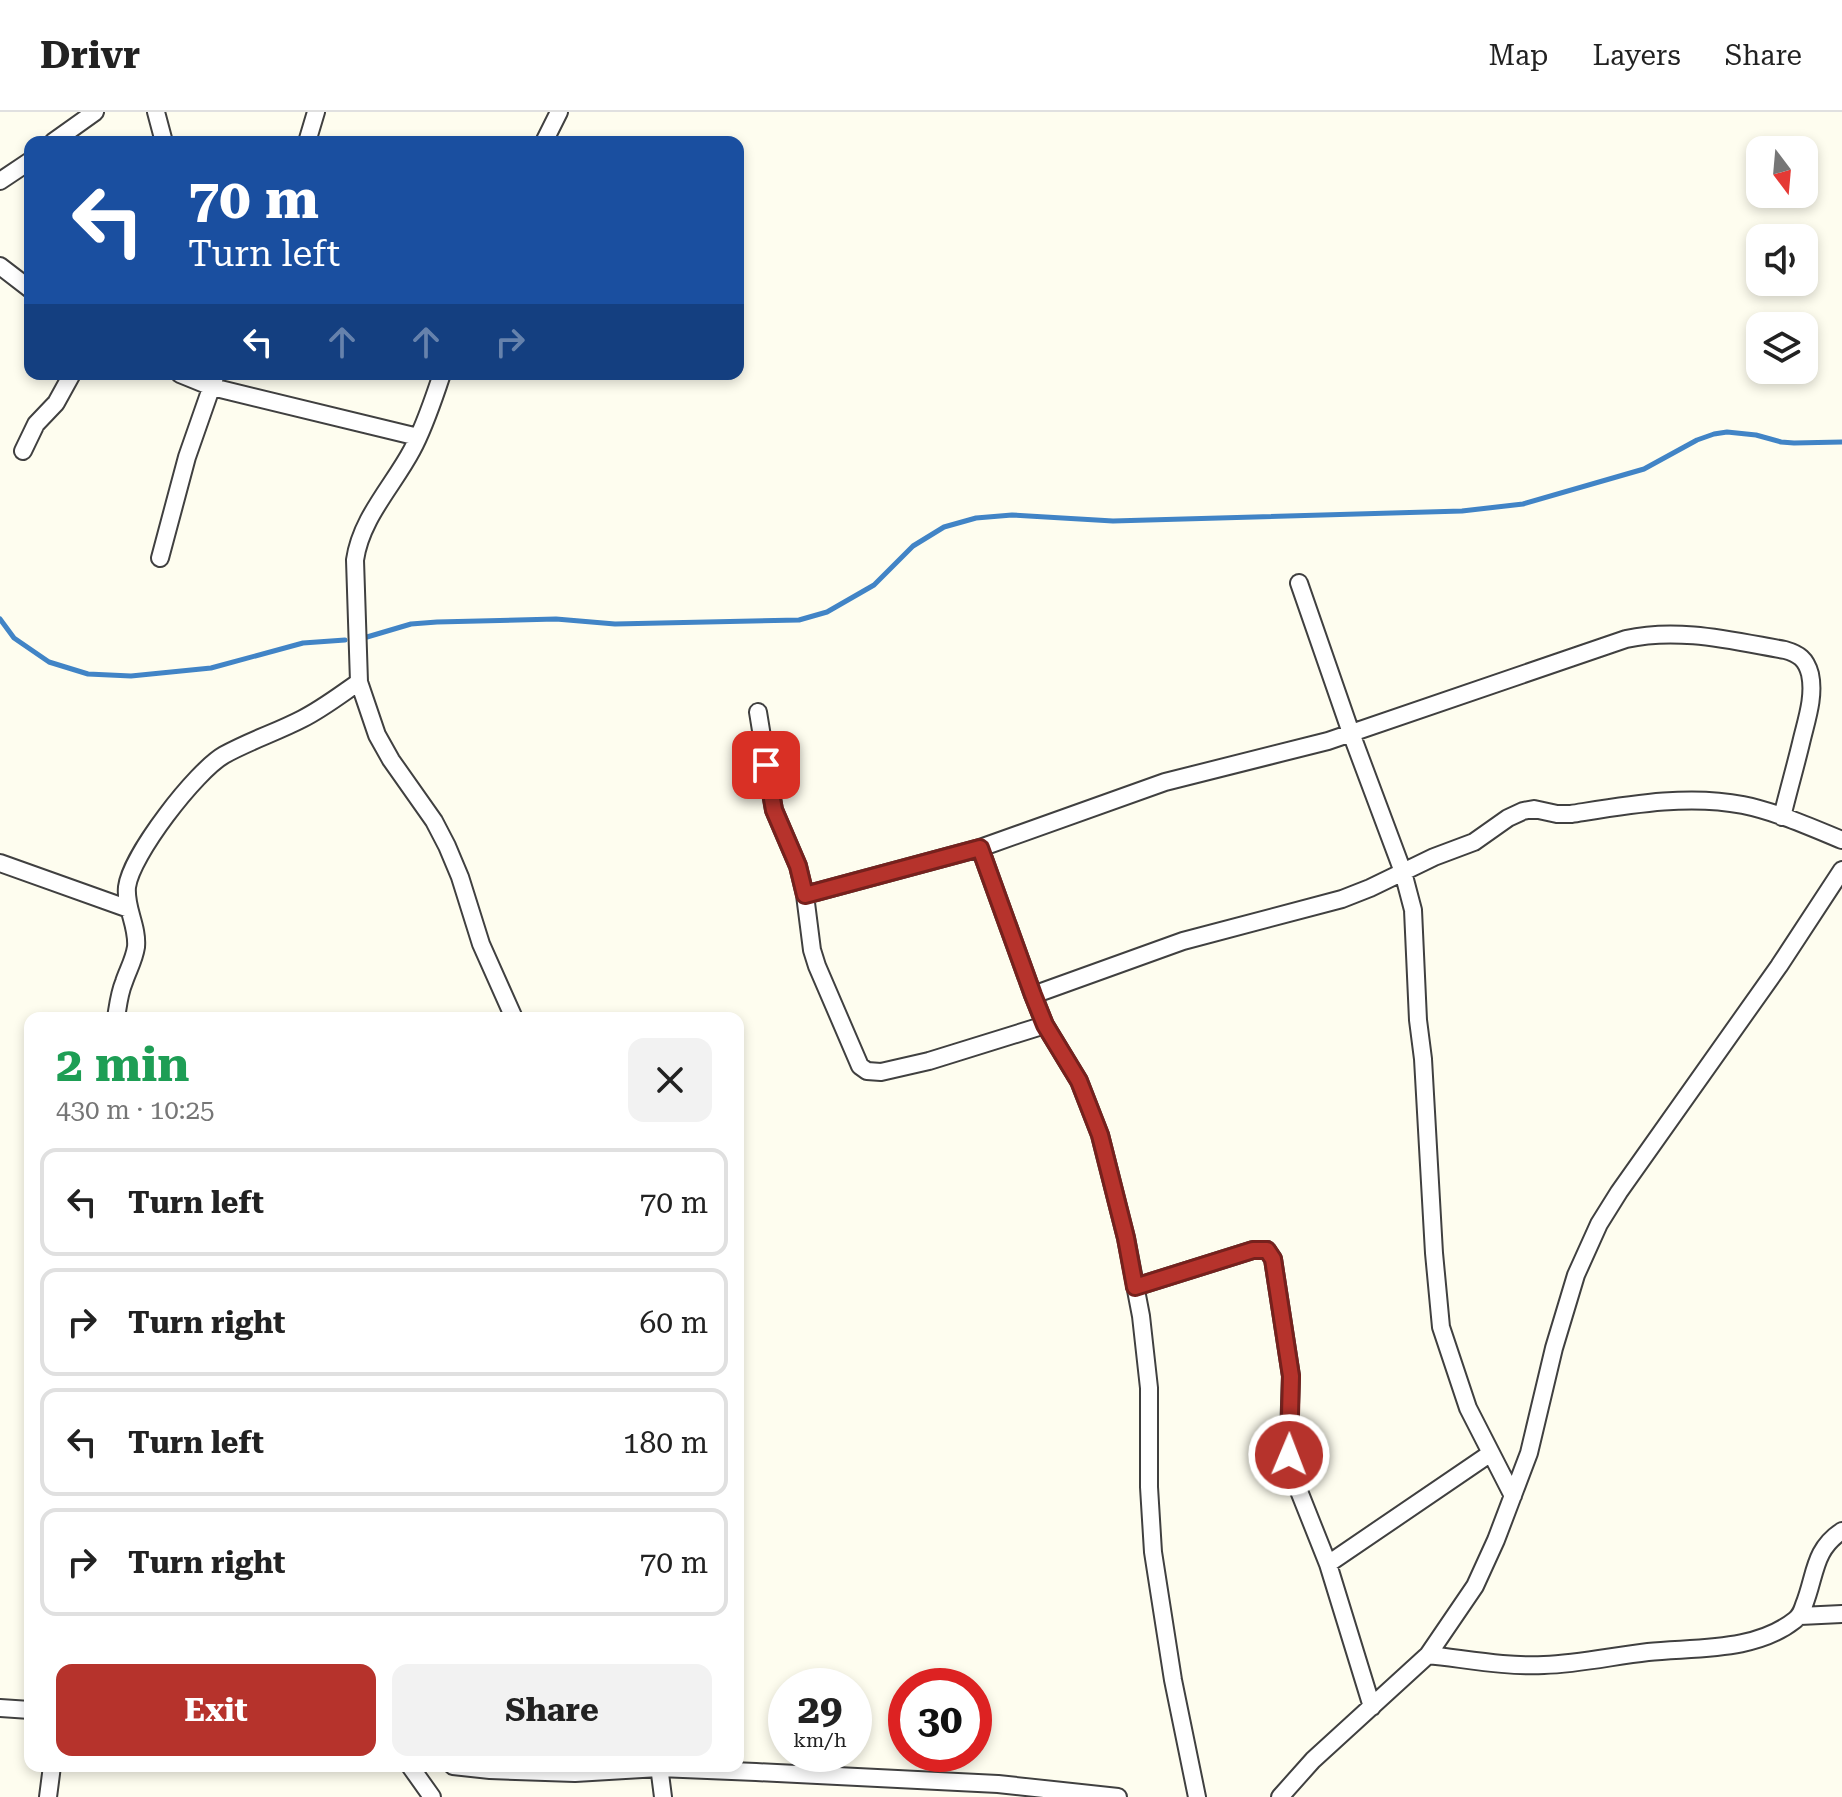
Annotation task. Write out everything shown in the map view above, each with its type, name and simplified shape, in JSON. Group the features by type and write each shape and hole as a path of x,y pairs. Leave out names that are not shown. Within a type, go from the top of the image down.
{"street":[{"path":"61,136 95,112"},
{"path":"156,112 162,136"},
{"path":"309,136 316,112"},
{"path":"547,136 559,112"},
{"path":"0,181 24,165"},
{"path":"0,266 24,284"},
{"path":"23,451 30,432 56,403 69,380"},
{"path":"160,558 187,457 214,380 418,437"},
{"path":"440,380 418,437 366,524 358,544 355,560 359,682 377,735 447,846 481,944 511,1012"},
{"path":"1299,583 1403,872 1413,910 1441,1327 1468,1408 1513,1496"},
{"path":"805,895 980,848 1165,782 1281,754 1351,733 1626,639 1659,633 1785,650 1797,653 1804,661 1810,672 1812,687 1809,711 1782,817"},
{"path":"117,1012 136,948 127,891 129,879 169,812 206,769 222,756 300,720 359,682"},
{"path":"758,712 774,810 798,866 812,950 821,979 860,1066 867,1071 881,1072 929,1061 1045,1025"},
{"path":"1033,995 1183,941 1342,899 1474,842 1523,811 1534,809 1571,814 1675,801 1713,801 1745,805 1842,840"},
{"path":"980,848 1045,1025 1079,1081 1100,1135 1126,1238 1141,1316 1149,1388 1149,1487 1153,1552 1173,1680 1197,1797"},
{"path":"0,863 129,909"},
{"path":"1280,1797 1313,1760 1428,1655 1475,1586 1529,1453 1568,1300 1599,1224 1842,870"},
{"path":"1135,1287 1253,1250 1267,1250 1273,1259 1291,1376 1291,1471 1328,1564 1372,1707"},
{"path":"1328,1564 1491,1453"},
{"path":"1428,1655 1523,1665 1568,1663 1741,1643 1765,1637 1800,1616 1815,1564 1822,1550 1842,1531"},
{"path":"1800,1616 1842,1614"},
{"path":"0,1708 24,1710"},
{"path":"744,1771 998,1784 1118,1797"},
{"path":"48,1797 51,1772"},
{"path":"414,1772 432,1797"},
{"path":"547,1772 589,1772"},
{"path":"660,1772 663,1797"}],"waterway":[{"path":"367,637 411,624 437,622 556,619 615,624 799,620 827,612 874,585 913,546 944,527 976,518 1012,515 1113,521 1462,511 1523,504 1644,469 1714,434 1756,435 1794,443 1842,442"},
{"path":"0,619 14,638 49,662 88,674 131,676 211,668 303,643 345,640"}],"route":[{"path":"766,765 774,810 798,866 805,895 980,848 1045,1025 1079,1081 1100,1135 1135,1287 1253,1250 1267,1250 1273,1259 1291,1376 1289,1455"}]}
